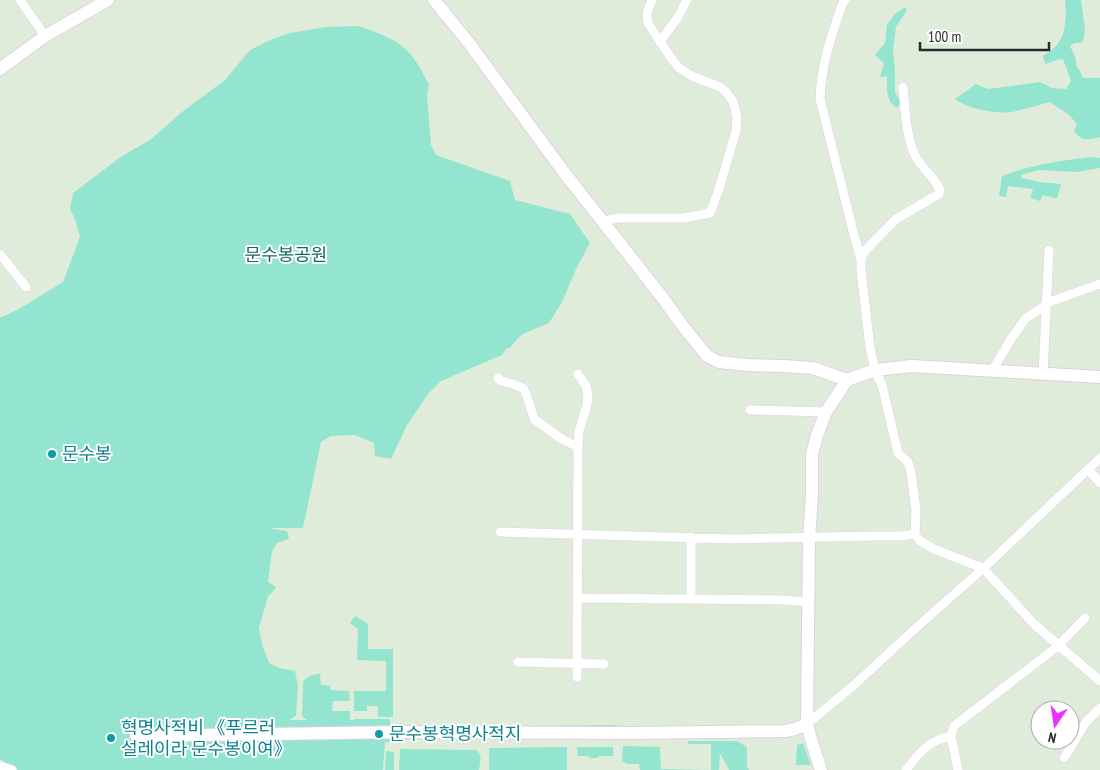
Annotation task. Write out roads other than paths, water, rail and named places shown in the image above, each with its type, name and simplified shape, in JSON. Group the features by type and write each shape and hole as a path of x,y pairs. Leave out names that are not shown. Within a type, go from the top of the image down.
{"street":[{"path":"20,0 45,36"},
{"path":"0,69 90,4 108,0"},
{"path":"434,0 469,43 563,171 708,356 718,362 813,368 847,380"},
{"path":"603,221 619,218 684,218 710,213 736,131 737,117 733,101 726,92 720,87 692,76 679,68 670,58 648,23 648,13 652,0"},
{"path":"660,42 678,17 687,0"},
{"path":"845,0 830,40 820,82 820,99 854,235 862,259"},
{"path":"903,87 911,146 918,160 934,178 940,190 939,194 896,219 864,252 861,270 869,338 875,370 882,385 898,453 908,462 911,472 916,510 915,534 920,541 936,550 983,568 1034,624 1100,681"},
{"path":"1043,374 1049,250"},
{"path":"0,254 26,286"},
{"path":"992,371 1010,339 1025,319 1052,301 1100,284"},
{"path":"821,770 807,724 812,454 826,412 847,380 875,370 912,366 1100,377"},
{"path":"577,677 578,431 588,405 586,386 578,374"},
{"path":"498,378 501,381 523,388 534,419 560,438 578,447"},
{"path":"750,410 826,412"},
{"path":"136,736 402,732 631,733 785,731 795,729 807,724 853,686 1100,458"},
{"path":"1088,469 1100,483"},
{"path":"500,532 732,539 902,536 915,534"},
{"path":"691,537 691,599"},
{"path":"578,598 783,600 808,602"},
{"path":"958,770 951,736 954,726 1058,646 1085,618"},
{"path":"518,662 604,664"},
{"path":"1064,758 1086,722 1100,708"},
{"path":"906,770 928,745 940,738 951,736"},
{"path":"0,766 12,770"}],"place":[{"name":"문수봉","path":"52,454"},
{"name":"문수봉혁명사적지","path":"379,734"},
{"name":"혁명사적비 《푸르러 설레이라 문수봉이여》","path":"111,738"}],"park label":[{"name":"문수봉공원","path":"286,255"}]}
